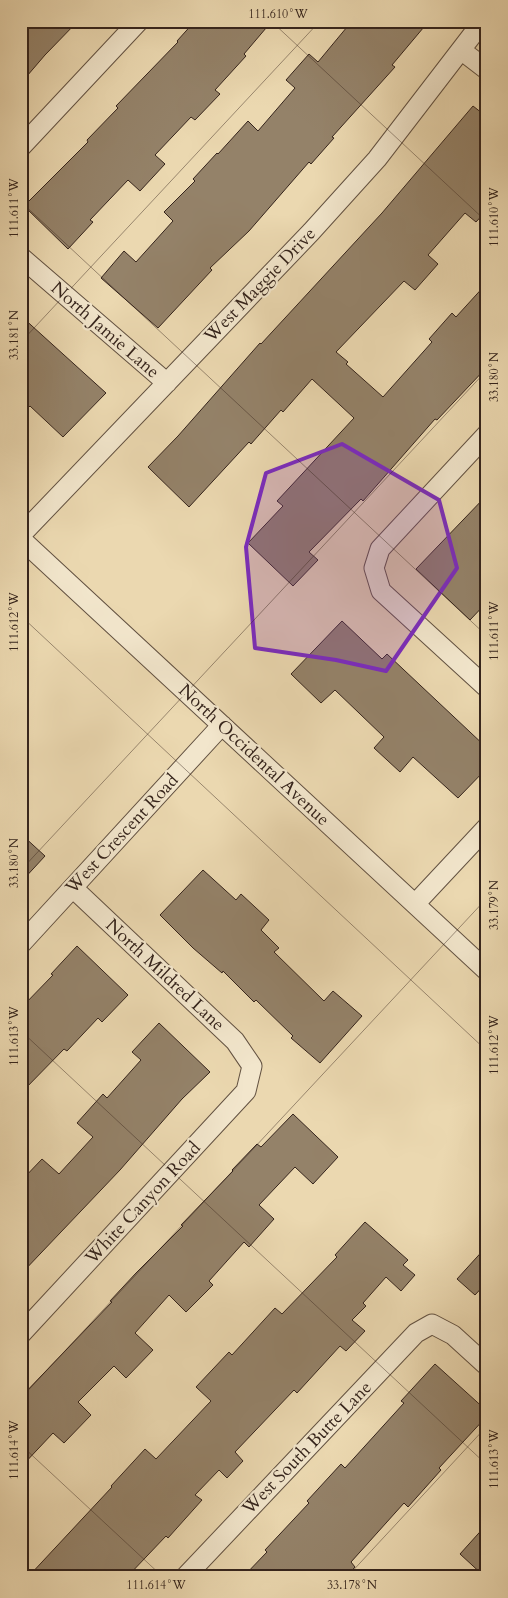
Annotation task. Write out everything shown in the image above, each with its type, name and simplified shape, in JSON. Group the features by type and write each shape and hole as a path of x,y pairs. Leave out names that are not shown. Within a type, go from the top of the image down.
{"street":[{"path":"21,147 139,21"},
{"name":"West Maggie Drive","path":"21,537 364,174 483,21"},
{"path":"461,50 487,70"},
{"name":"North Jamie Lane","path":"21,257 167,383"},
{"path":"487,434 380,549 374,568 381,591 487,688"},
{"name":"North Occidental Avenue","path":"21,537 487,971"},
{"name":"West Crescent Road","path":"21,944 222,725"},
{"path":"415,904 487,826"},
{"name":"North Mildred Lane","path":"73,888 236,1041 252,1066"},
{"name":"White Canyon Road","path":"21,1334 246,1091 252,1066"},
{"name":"West South Butte Lane","path":"185,1577 416,1334 432,1324 453,1335 487,1366"}],"highlighted area":[{"path":"342,444 439,500 457,568 386,671 336,660 255,648 246,547 266,473"}],"building":[{"path":"21,21 78,21 21,83"},
{"path":"195,21 272,21 244,54 246,56 215,90 220,94 195,120 191,117 155,155 165,164 140,191 128,180 90,220 93,222 68,249 24,206 88,142 87,140 118,108 116,106 178,42"},
{"path":"352,21 429,21 392,65 395,67 332,137 334,138 311,164 309,162 249,231 210,268 212,270 158,328 101,278 124,251 136,262 173,221 164,212 195,181 193,179 248,121 258,131 295,88 286,80 309,54 318,62"},
{"path":"473,106 487,117 487,210 476,222 465,213 428,255 438,264 415,290 404,281 336,352 348,362 346,364 383,397 432,342 429,339 452,313 456,317 487,283 487,367 437,420 435,419 363,501 361,499 309,552 318,560 293,586 248,543 283,506 277,501 354,418 312,379 283,412 281,410 251,444 249,442 189,507 148,467 260,343 382,213"},
{"path":"21,316 106,393 63,437 30,406 21,415"},
{"path":"487,495 487,602 470,620 416,569"},
{"path":"342,621 382,659 387,654 487,748 487,768 458,798 413,757 400,772 374,748 384,737 335,690 321,703 291,674"},
{"path":"21,834 45,856 21,882"},
{"path":"203,870 236,900 241,894 269,920 261,930 279,948 274,952 324,1001 333,991 362,1016 320,1063 291,1038 293,1036 256,1000 254,1002 223,971 222,973 193,948 160,915"},
{"path":"77,946 128,995 102,1022 98,1018 67,1051 64,1049 21,1093 21,1008 53,975 51,974"},
{"path":"159,1023 210,1072 182,1099 120,1170 21,1274 21,1181 42,1159 59,1174 93,1137 77,1123 103,1094 107,1098 141,1060 132,1052"},
{"path":"293,1114 338,1157 313,1184 295,1167 259,1205 274,1219 249,1247 244,1242 209,1281 213,1285 186,1312 169,1295 135,1333 153,1350 126,1378 114,1366 78,1402 91,1415 64,1443 53,1433 21,1467 21,1397 112,1302 110,1301 136,1273 183,1226 181,1225 232,1170 257,1144 261,1147"},
{"path":"365,1222 408,1260 403,1265 415,1275 401,1291 386,1277 363,1303 366,1306 352,1320 365,1331 346,1351 340,1346 297,1393 294,1390 235,1452 243,1461 227,1478 219,1470 195,1495 202,1500 168,1538 166,1536 127,1577 28,1577 145,1449 156,1459 211,1401 196,1387 229,1352 232,1355 275,1308 282,1314 337,1257 335,1255"},
{"path":"487,1246 487,1282 475,1295 457,1279"},
{"path":"435,1364 487,1411 487,1416 439,1468 441,1470 408,1507 404,1503 351,1562 355,1567 346,1577 243,1577 267,1552 265,1550 309,1503 307,1501 341,1464 345,1468 404,1403 401,1401"},
{"path":"487,1524 487,1577 485,1577 460,1554"}]}
